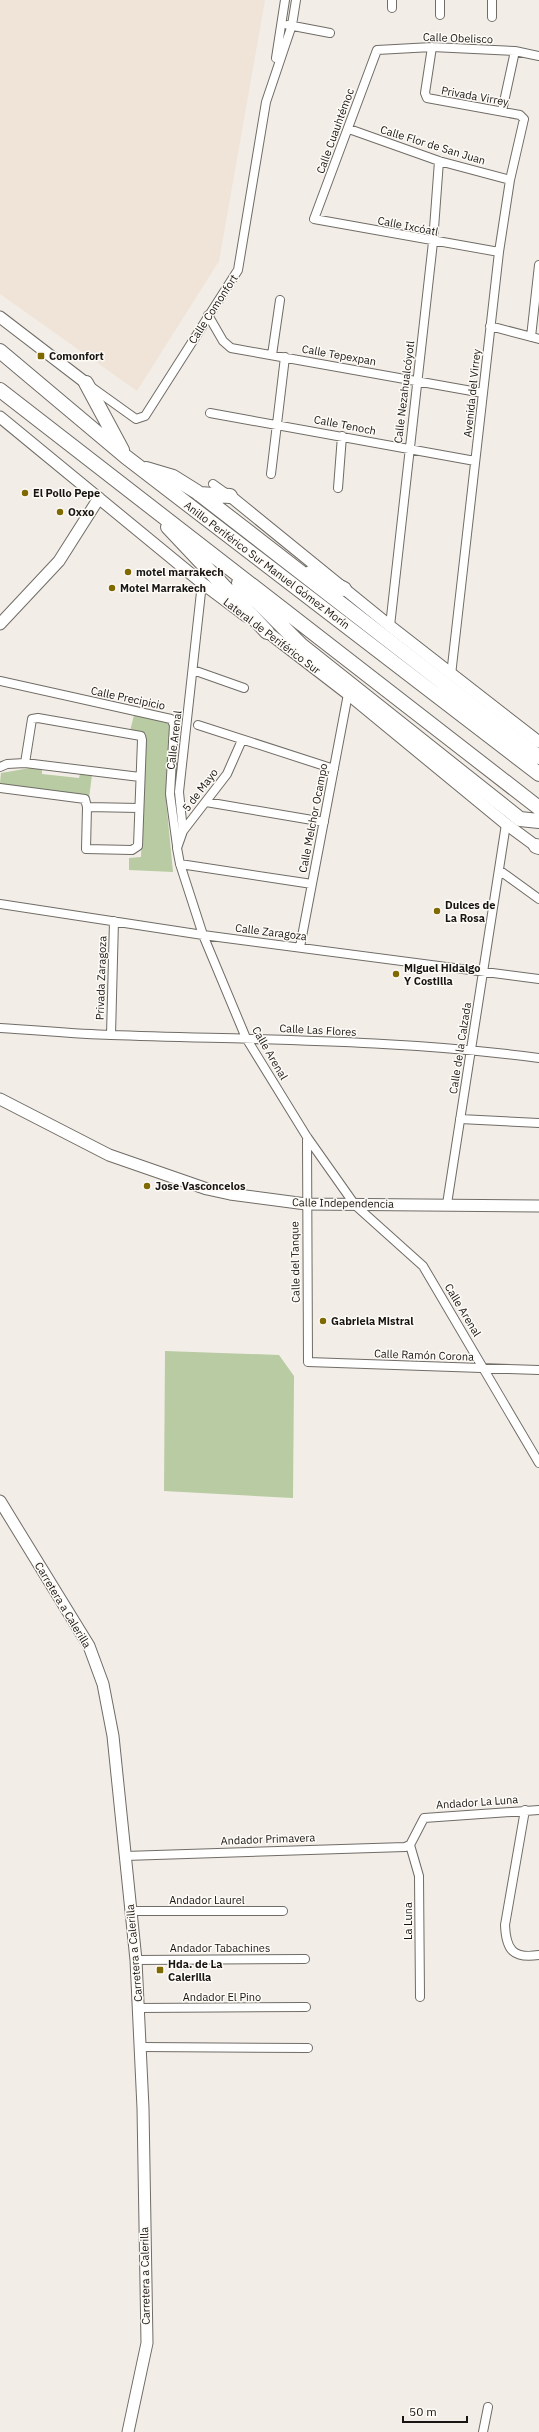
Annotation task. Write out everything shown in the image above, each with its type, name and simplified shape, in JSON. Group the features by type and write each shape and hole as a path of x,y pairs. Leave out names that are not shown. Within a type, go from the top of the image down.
{"highway":[{"name":"Anillo Periférico Sur Manuel Gómez Morín","path":"0,351 126,458 539,774"},
{"path":"86,383 126,458"},
{"name":"Anillo Periférico Sur Manuel Gómez Morín","path":"0,390 198,541 539,808"},
{"path":"140,468 173,477 199,494 290,565 533,745 539,757"},
{"path":"199,494 230,496"},
{"path":"138,495 267,632"},
{"path":"198,541 301,645 520,819 539,821"},
{"path":"290,565 344,588"}],"street":[{"path":"275,72 285,0"},
{"path":"275,72 292,25 296,0"},
{"path":"440,0 440,15"},
{"path":"492,0 492,17"},
{"path":"281,24 330,33"},
{"name":"Calle Obelisco","path":"376,50 432,47 515,51 539,56"},
{"name":"Privada Virrey","path":"432,47 425,93 427,98 502,111 523,117"},
{"name":"Calle Cuauhtémoc","path":"314,219 349,129 376,50"},
{"path":"502,111 515,51"},
{"name":"Calle Comonfort","path":"86,383 136,419 141,419 145,416 238,270 266,102 275,72"},
{"name":"Avenida del Virrey","path":"451,675 499,252 510,180 524,122 523,117"},
{"name":"Calle Flor de San Juan","path":"349,129 439,160 510,180"},
{"name":"Calle Nezahualcóyotl","path":"390,626 408,448 433,242 439,160"},
{"name":"Calle Ixcóatl","path":"314,219 433,242 499,252"},
{"path":"490,326 535,338 539,265"},
{"path":"272,355 280,300"},
{"name":"Calle Tepexpan","path":"208,315 226,346 483,393"},
{"path":"0,317 86,383"},
{"path":"271,474 285,357"},
{"name":"Calle Tenoch","path":"210,413 475,461"},
{"name":"Lateral de Periférico Sur","path":"0,417 202,583 348,694 506,824 538,846"},
{"path":"338,488 342,436"},
{"path":"213,484 230,496 451,675 533,745"},
{"path":"0,624 59,561 99,498"},
{"name":"Calle Arenal","path":"202,583 179,792 183,831 177,848 180,864 204,935 246,1038 307,1137 355,1205 423,1266 485,1368 539,1463"},
{"path":"192,670 244,688"},
{"name":"Calle Precipicio","path":"0,681 171,719 174,725 170,794 177,848"},
{"name":"Calle Melchor Ocampo","path":"300,947 348,694"},
{"path":"0,788 83,798 86,800 87,807 86,849 136,849 141,736 33,718 31,721 25,763"},
{"path":"198,726 334,769"},
{"name":"5 de Mayo","path":"183,831 227,774 242,740"},
{"path":"1,765 25,763 140,777"},
{"path":"206,802 324,822"},
{"path":"87,807 139,808"},
{"name":"Calle de la Calzada","path":"447,1204 506,824"},
{"path":"180,864 312,884"},
{"path":"499,870 539,899"},
{"name":"Calle Zaragoza","path":"0,904 204,935 539,979"},
{"name":"Privada Zaragoza","path":"111,1035 114,921"},
{"name":"Calle Las Flores","path":"0,1028 111,1035 246,1038 472,1049 539,1058"},
{"name":"Calle Independencia","path":"0,1099 109,1155 207,1189 256,1198 306,1204 447,1204 539,1206"},
{"path":"460,1120 539,1123"},
{"name":"Calle del Tanque","path":"307,1137 306,1204 308,1362"},
{"name":"Calle Ramón Corona","path":"308,1362 539,1370"},
{"name":"Carretera a Calerilla","path":"0,1501 89,1646 102,1680 113,1736 136,1960 141,2047 147,2343 128,2432"},
{"path":"525,1810 506,1925 506,1938 510,1949 514,1952 528,1956 539,1955"},
{"name":"Andador La Luna","path":"410,1845 424,1818 539,1810"},
{"name":"Andador Primavera","path":"125,1856 404,1847 410,1845"},
{"name":"La Luna","path":"410,1845 419,1876 420,1997"},
{"name":"Andador Laurel","path":"131,1911 283,1911"},
{"name":"Andador Tabachines","path":"136,1960 305,1959"},
{"name":"Andador El Pino","path":"139,2008 306,2007"},
{"path":"141,2047 308,2048"},
{"path":"483,2432 488,2407"}],"shaded area":[{"path":"0,0 265,0 219,261 137,391 0,294"}],"green space":[{"path":"134,715 167,723 170,726 166,800 173,872 129,870 129,858 141,857 146,733 130,731"},
{"path":"30,768 42,769 42,774 79,778 80,774 92,775 89,798 4,787 0,783 1,773"},
{"path":"165,1351 279,1355 294,1376 293,1498 164,1491"}],"place":[{"name":"Comonfort","path":"41,356"},
{"name":"El Pollo Pepe","path":"25,493"},
{"name":"Oxxo","path":"60,512"},
{"name":"motel marrakech","path":"128,572"},
{"name":"Motel Marrakech","path":"112,588"},
{"name":"Dulces de La Rosa","path":"437,911"},
{"name":"Miguel Hidalgo Y Costilla","path":"396,974"},
{"name":"Jose Vasconcelos","path":"147,1186"},
{"name":"Gabriela Mistral","path":"323,1321"},
{"name":"Hda. de La Calerilla","path":"160,1970"}]}
